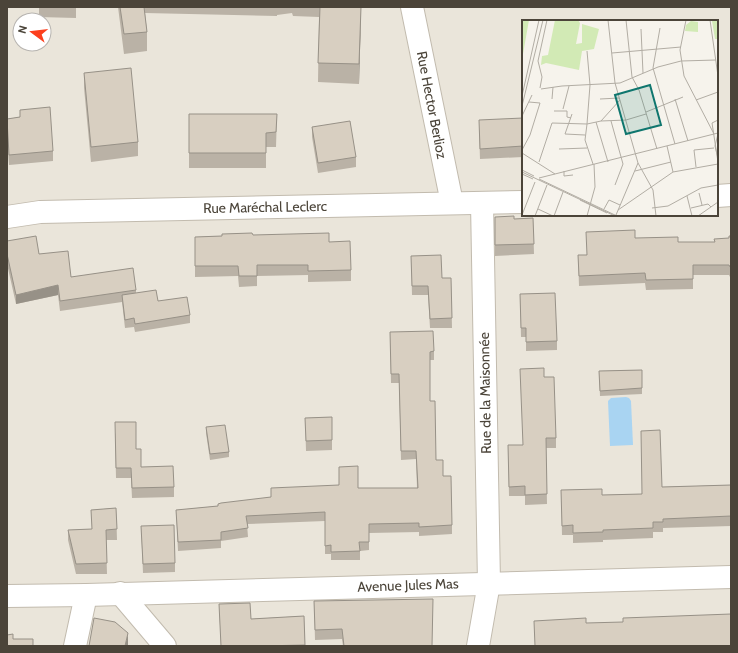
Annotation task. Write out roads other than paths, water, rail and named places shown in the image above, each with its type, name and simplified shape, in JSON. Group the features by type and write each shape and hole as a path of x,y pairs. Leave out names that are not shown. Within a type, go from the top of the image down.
{"street":[{"name":"Rue Hector Berlioz","path":"412,7 452,203"},
{"path":"718,196 731,195"},
{"name":"Rue Maréchal Leclerc","path":"7,217 40,212 522,202"},
{"name":"Rue de la Maisonnée","path":"478,646 489,583 482,203"},
{"name":"Avenue Jules Mas","path":"7,596 731,577"},
{"path":"120,593 165,646"},
{"path":"75,646 86,595"}],"water":[{"path":"626,397 631,401 633,445 610,446 608,401 611,398"}]}
